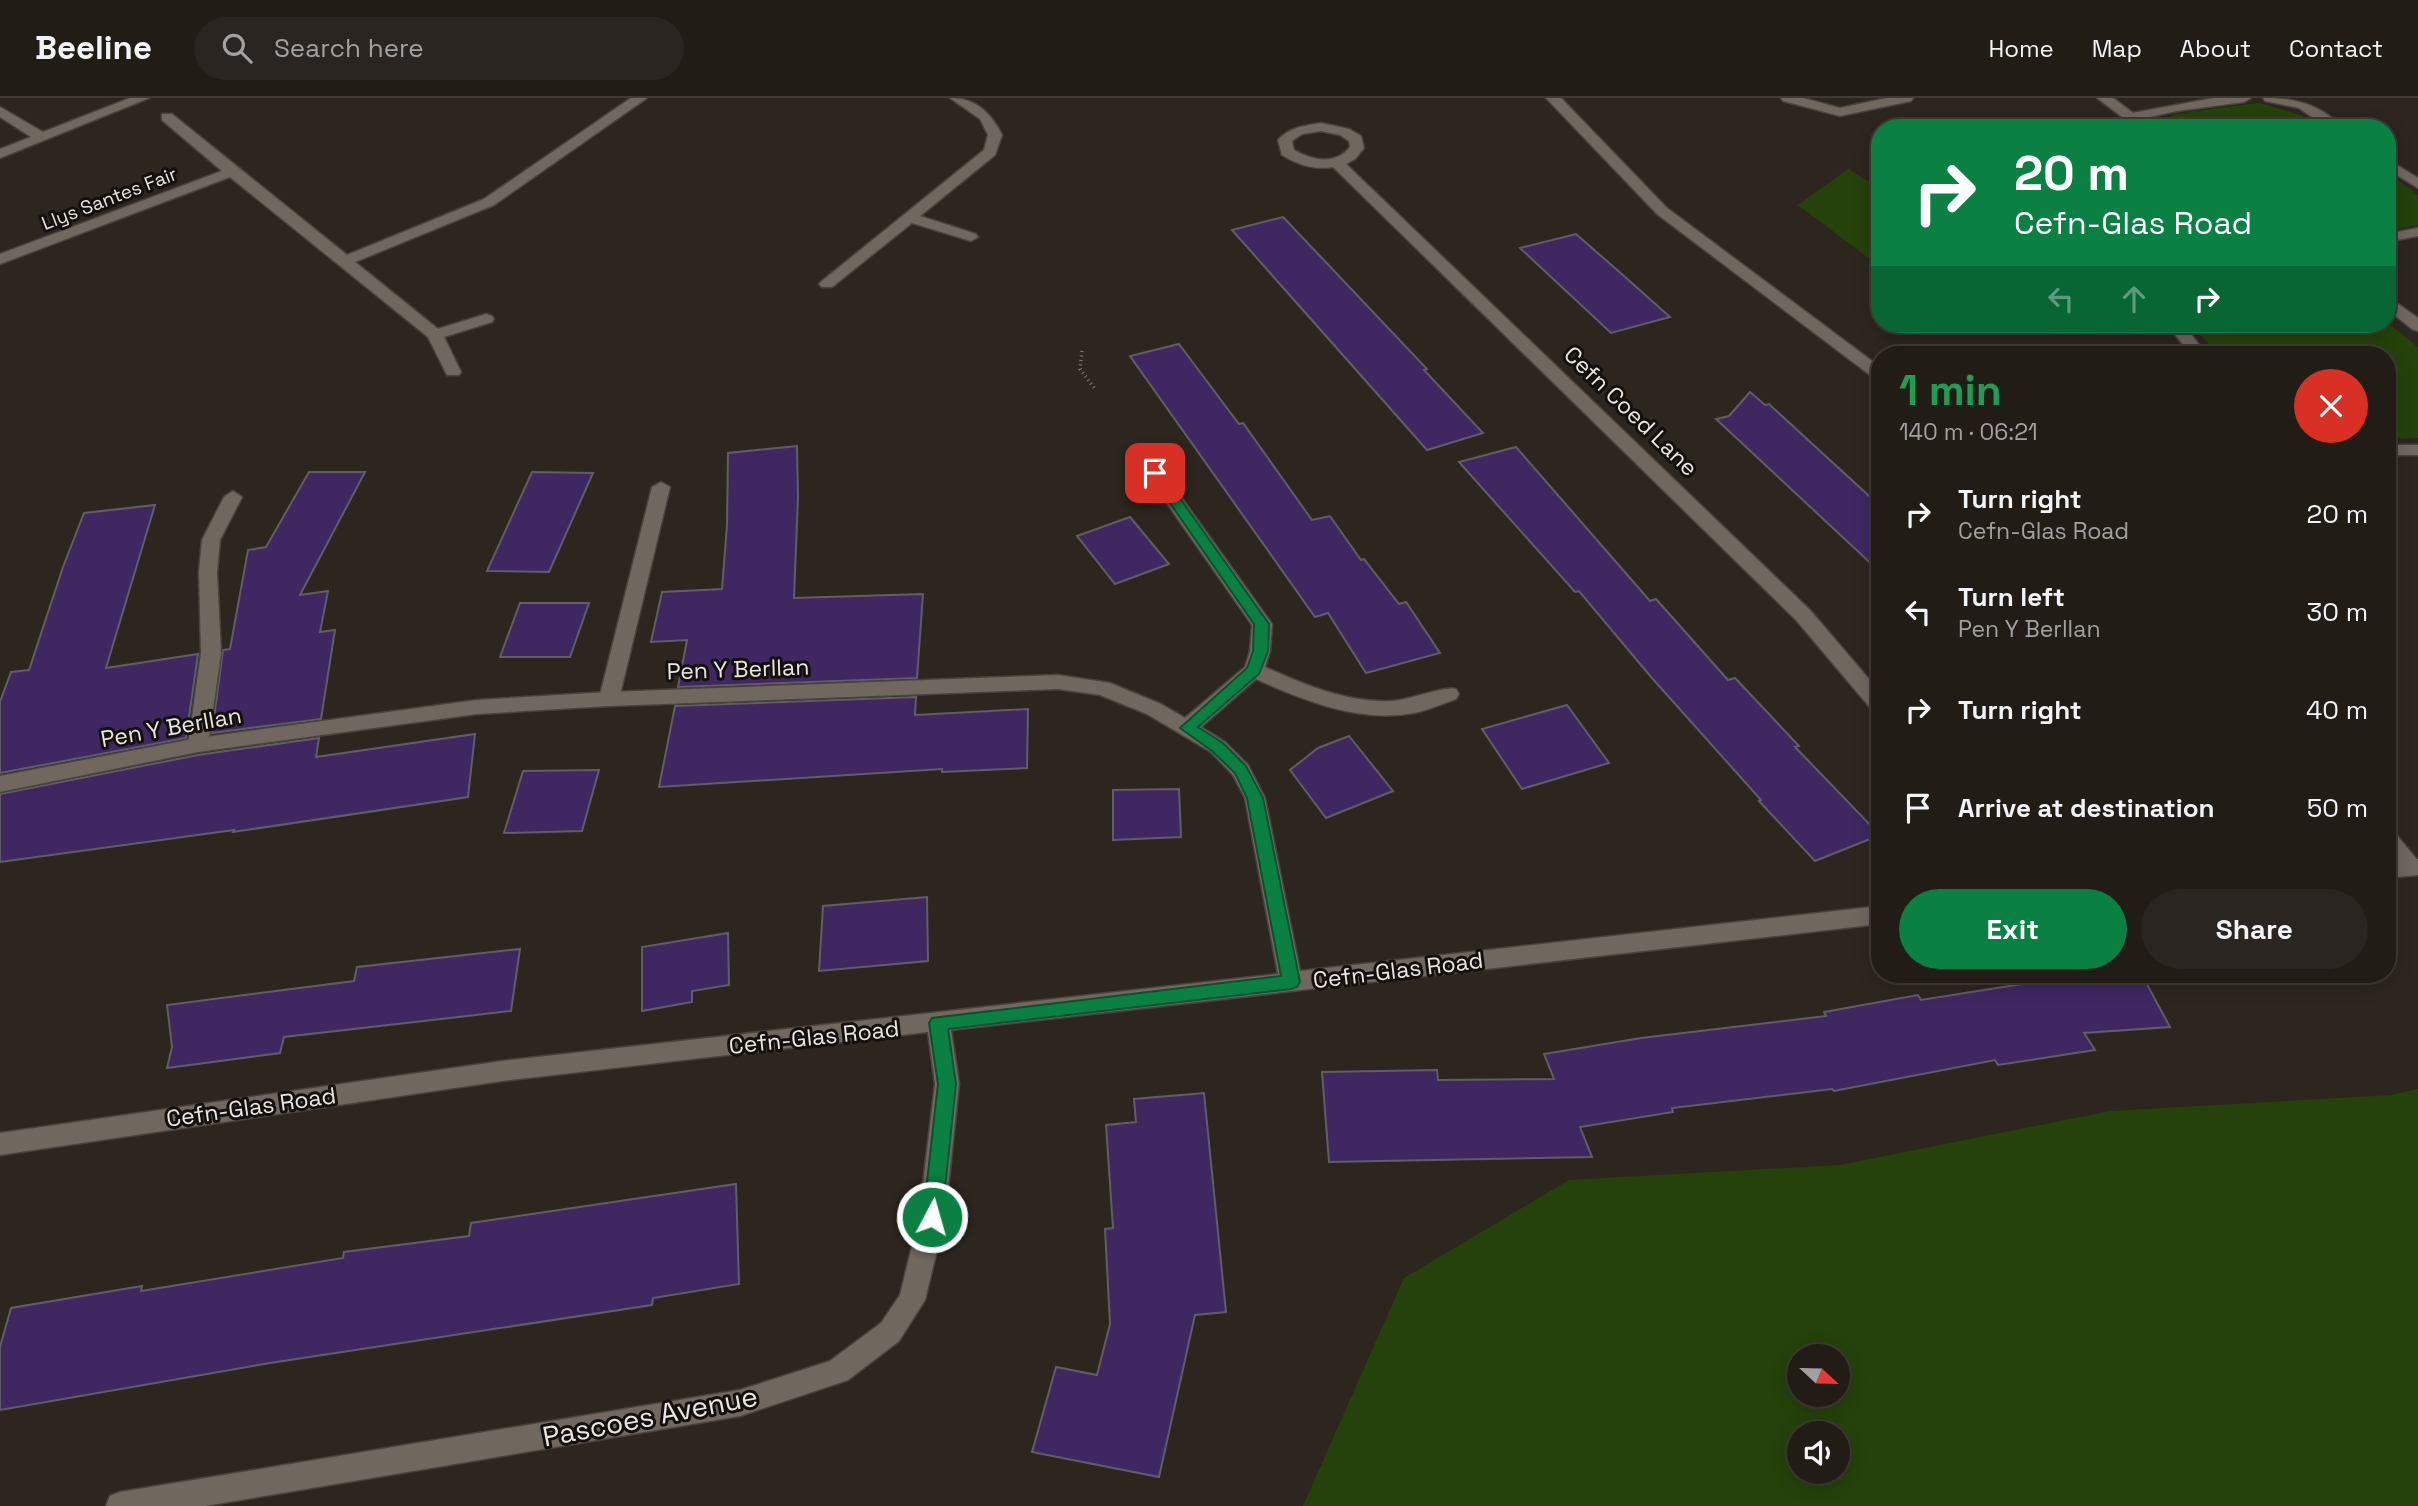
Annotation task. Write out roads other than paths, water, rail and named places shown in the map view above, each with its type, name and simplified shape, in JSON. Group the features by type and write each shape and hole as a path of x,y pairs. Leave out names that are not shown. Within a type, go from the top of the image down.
{"street":[{"path":"0,154 142,98"},
{"path":"345,261 489,202 640,98"},
{"path":"827,284 990,152 995,135 986,117 957,98"},
{"path":"1553,98 1662,211 1871,368"},
{"path":"1788,98 1840,112 1906,98"},
{"path":"2104,98 2135,119"},
{"path":"2132,117 2177,107 2244,98"},
{"path":"2270,98 2303,105 2323,119"},
{"path":"0,111 41,137"},
{"name":"Llys Santes Fair","path":"167,117 435,335"},
{"path":"1308,128 1344,131 1358,142 1359,148 1348,159 1338,163 1314,164 1293,157 1287,152 1285,141 1290,135 1308,128"},
{"name":"Cefn Coed Lane","path":"1338,163 1802,615 1871,696"},
{"path":"2396,169 2418,184"},
{"name":"Llys Santes Fair","path":"0,259 232,172"},
{"path":"909,217 971,237"},
{"path":"2396,236 2418,232"},
{"path":"2396,308 2418,326"},
{"path":"453,372 435,335 486,319"},
{"path":"2396,450 2418,450"},
{"path":"1140,452 1262,624 1261,651 1254,670 1187,728"},
{"path":"609,699 661,487"},
{"path":"198,745 212,653 208,572 211,540 233,497"},
{"path":"1254,670 1290,687 1370,709 1415,706 1449,694"},
{"name":"Pen Y Berllan","path":"0,784 198,745 477,707 609,699 1058,682 1104,688 1154,709 1187,728 1218,747 1241,770 1255,798 1291,982"},
{"path":"2396,849 2414,868"},
{"path":"2396,869 2414,868"},
{"name":"Cefn-Glas Road","path":"0,1144 502,1071 1871,916"},
{"name":"Pascoes Avenue","path":"120,1506 740,1404 838,1371 890,1332 912,1300 932,1217 947,1084 938,1023"}]}
